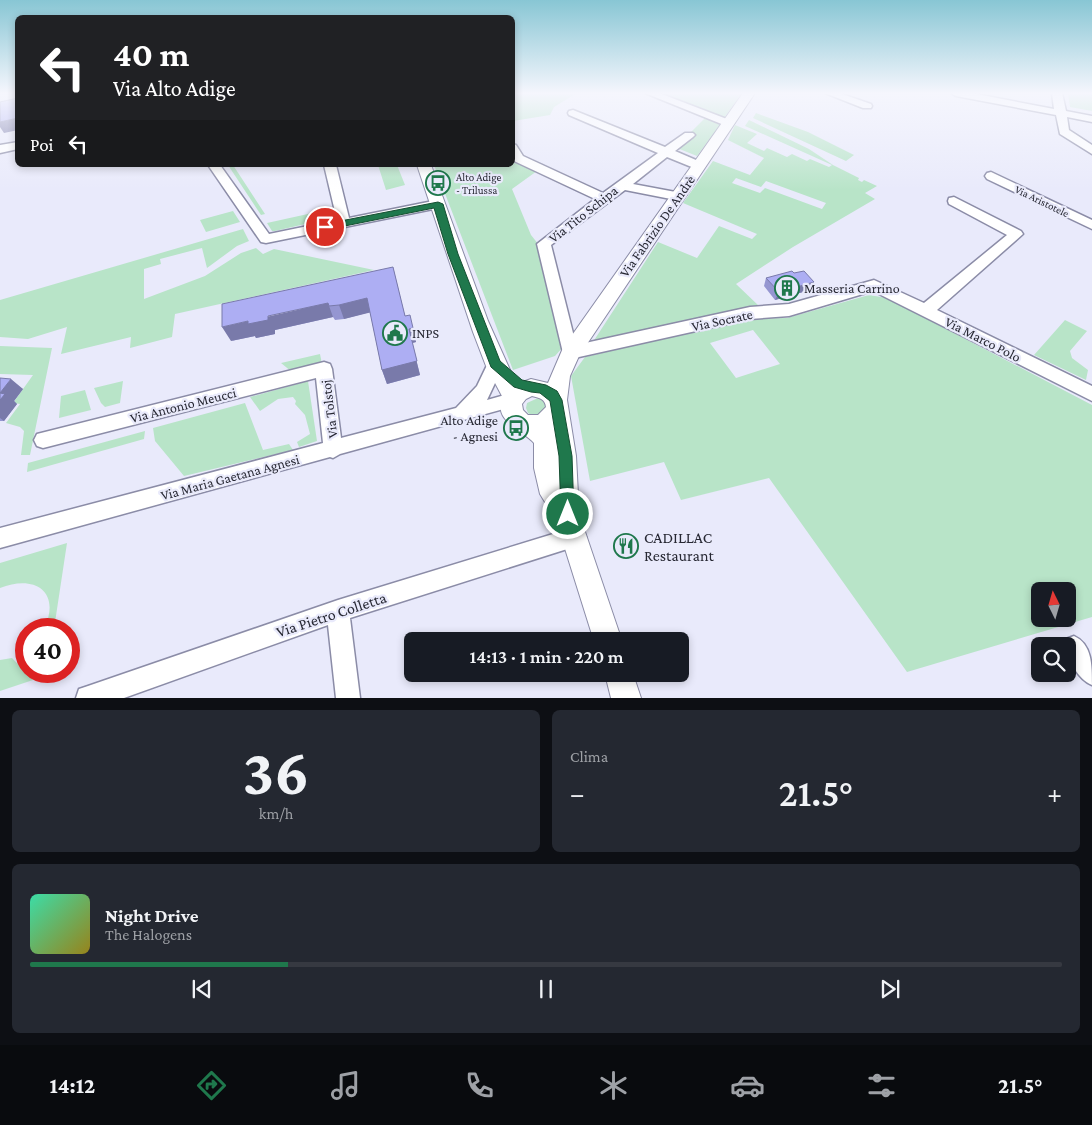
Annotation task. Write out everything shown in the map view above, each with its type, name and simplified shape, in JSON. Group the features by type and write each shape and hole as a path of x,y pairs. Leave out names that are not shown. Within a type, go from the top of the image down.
{"street":[{"path":"603,126 699,166"},
{"name":"Via Fabrizio De Andrè","path":"535,397 560,376 569,357 676,196 727,126"},
{"path":"1063,126 1064,132 1092,150"},
{"name":"Via Tito Schipa","path":"569,357 544,244 689,135"},
{"path":"0,149 15,146"},
{"path":"515,152 518,158 603,198"},
{"path":"215,167 266,239 438,204"},
{"path":"330,167 344,223"},
{"path":"425,167 453,254 496,364 535,397 549,421 536,425 526,424"},
{"name":"Via Aristotele","path":"991,176 1092,225"},
{"path":"621,185 676,196"},
{"path":"926,310 1016,234 954,201"},
{"name":"Via Socrate","path":"569,357 750,313 789,310 874,285"},
{"name":"Via Marco Polo","path":"874,285 1092,394"},
{"path":"459,414 478,400 486,389 496,364"},
{"name":"Via Antonio Meucci","path":"43,440 324,369"},
{"name":"Via Tolstoj","path":"324,369 333,450"},
{"path":"535,397 511,409 513,415 542,436 552,494 572,526"},
{"path":"535,397 565,456 572,526 605,632"},
{"name":"Via Maria Gaetana Agnesi","path":"0,538 333,450 459,414 535,397"},
{"name":"Via Maria Gaetana Agnesi","path":"459,414 505,414 526,424"},
{"name":"Via Pietro Colletta","path":"88,698 338,611 572,526"},
{"path":"338,611 348,698"},
{"path":"1076,650 1092,672"},
{"path":"621,682 626,698"}],"green space":[{"path":"697,126 720,126 697,156 677,148 694,136 690,133"},
{"path":"735,126 757,134 747,143 764,151 767,148 787,157 792,154 807,161 810,159 829,167 832,165 745,126 761,126 809,149 833,165 859,178 858,180 862,182 864,180 877,186 865,193 875,199 793,247 736,284 759,306 591,345 658,242 697,258 719,226 752,239 757,234 683,203 713,161 750,175 764,158 728,140","holes":["736,178 761,187 766,181 826,203 822,209 765,188 760,193 732,183"]},
{"path":"769,126 790,126 808,132 854,155 846,161"},
{"path":"515,163 537,171 512,189 531,235 539,245 563,347 555,356 513,370 435,167 515,167"},
{"path":"229,167 234,167 265,214 261,215"},
{"path":"379,167 398,167 405,185 386,190"},
{"path":"326,210 327,219 275,231 272,231 267,223"},
{"path":"233,211 240,222 206,232 200,220"},
{"path":"243,229 249,241 237,246 207,268 202,248 160,259 161,264 144,269 144,299 205,276 241,253 256,248 263,254 274,249 374,270 175,314 172,337 130,348 131,337 61,354 67,327 28,339 0,337 0,300"},
{"path":"869,295 887,298 1092,405 1092,617 1076,622 1076,582 1031,582 1031,628 1055,628 907,672 769,478 681,500 664,462 590,481 571,376 585,357 745,319 787,318","holes":["753,330 780,364 736,378 710,343"]},
{"path":"1065,320 1087,331 1070,351 1072,358 1088,370 1086,380 1034,355"},
{"path":"0,346 52,348 30,455 21,455 24,431 20,427 6,423 20,404 13,403 33,375 0,374"},
{"path":"320,354 322,364 292,372 281,363"},
{"path":"123,381 120,403 105,407 94,388"},
{"path":"308,381 317,441 299,447 297,442 310,434 305,415 295,404 296,401 293,397 278,399 260,411 250,397"},
{"path":"85,390 91,410 59,418 61,396"},
{"path":"538,398 548,404 545,414 533,416 528,413 527,403"},
{"path":"245,403 263,450 289,444 293,450 184,476 155,441 153,428"},
{"path":"145,431 144,439 27,472 28,463"},
{"path":"67,543 56,618 48,618 50,605 42,589 24,583 0,588 0,563"},
{"path":"12,658 15,661 15,683 24,683 0,691 0,660"}],"building":[{"path":"393,267 405,316 410,315 413,328 409,329 417,361 382,370 367,298 339,305 329,306 328,303 268,316 268,320 248,324 248,321 222,327 222,304"},
{"path":"792,271 794,273 804,271 814,282 779,292 766,278"},
{"path":"0,378 11,379 0,393"},
{"path":"0,393 5,394 0,400"}],"place":[{"name":"Alto Adige - Trilussa","path":"438,183"},
{"name":"Masseria Carrino","path":"787,288"},
{"name":"INPS","path":"395,333"},
{"name":"Alto Adige - Agnesi","path":"516,428"},
{"name":"CADILLAC Restaurant","path":"626,546"}],"route":[{"path":"325,227 438,204 453,254 483,335 496,364 511,379 531,388 542,388 548,391 556,400 556,410 565,456 568,514"}]}
